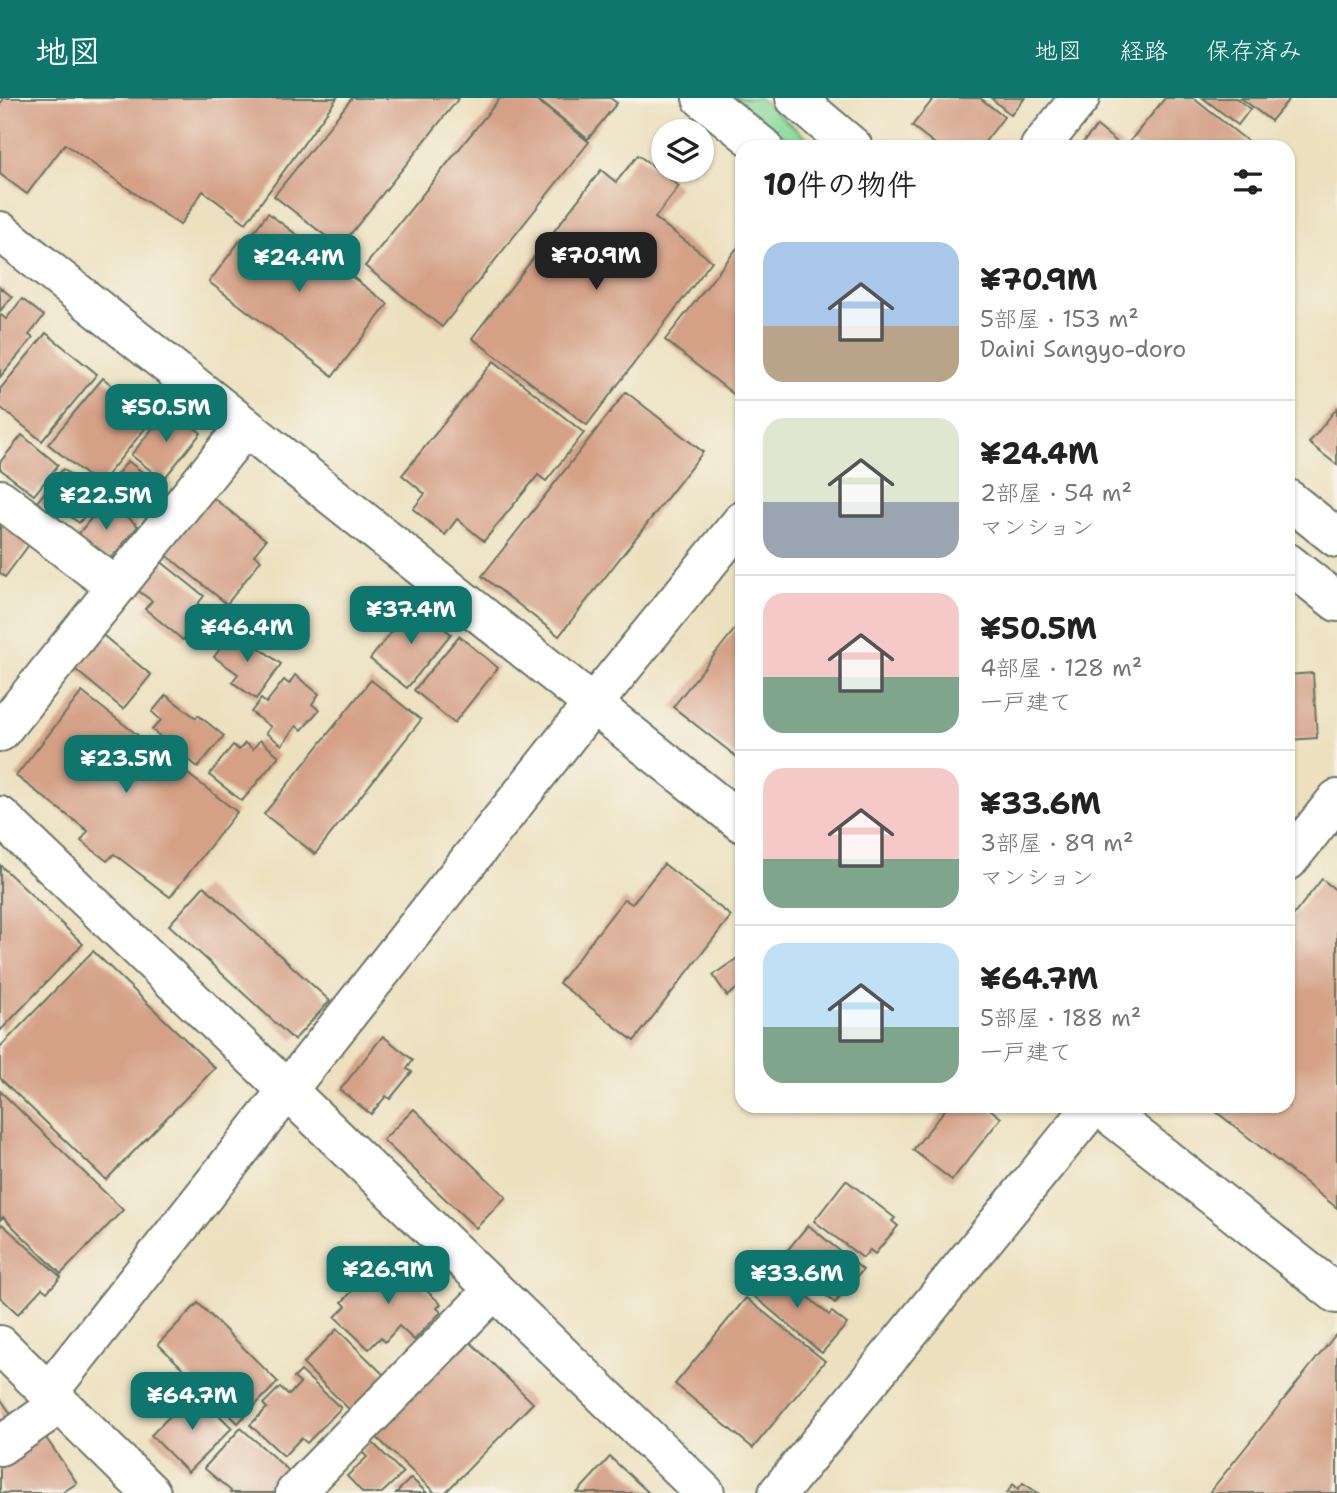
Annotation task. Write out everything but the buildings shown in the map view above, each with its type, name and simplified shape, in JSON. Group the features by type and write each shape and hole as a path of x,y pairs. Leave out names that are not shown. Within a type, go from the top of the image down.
{"street":[{"path":"702,98 754,140"},
{"path":"795,98 845,140"},
{"path":"1046,140 1080,98"},
{"path":"0,231 735,817"},
{"path":"0,732 245,427"},
{"path":"0,499 116,587"},
{"path":"1295,505 1337,538"},
{"path":"0,1446 54,1399 288,1091 592,705 735,530"},
{"path":"1295,569 1337,602"},
{"path":"1295,852 1337,799"},
{"path":"0,816 705,1493"},
{"path":"778,1493 1087,1113"},
{"path":"1108,1113 1337,1294"},
{"path":"295,1493 494,1290"},
{"path":"0,1345 151,1493"}],"green space":[{"path":"734,98 759,98 810,140 789,140"}]}
